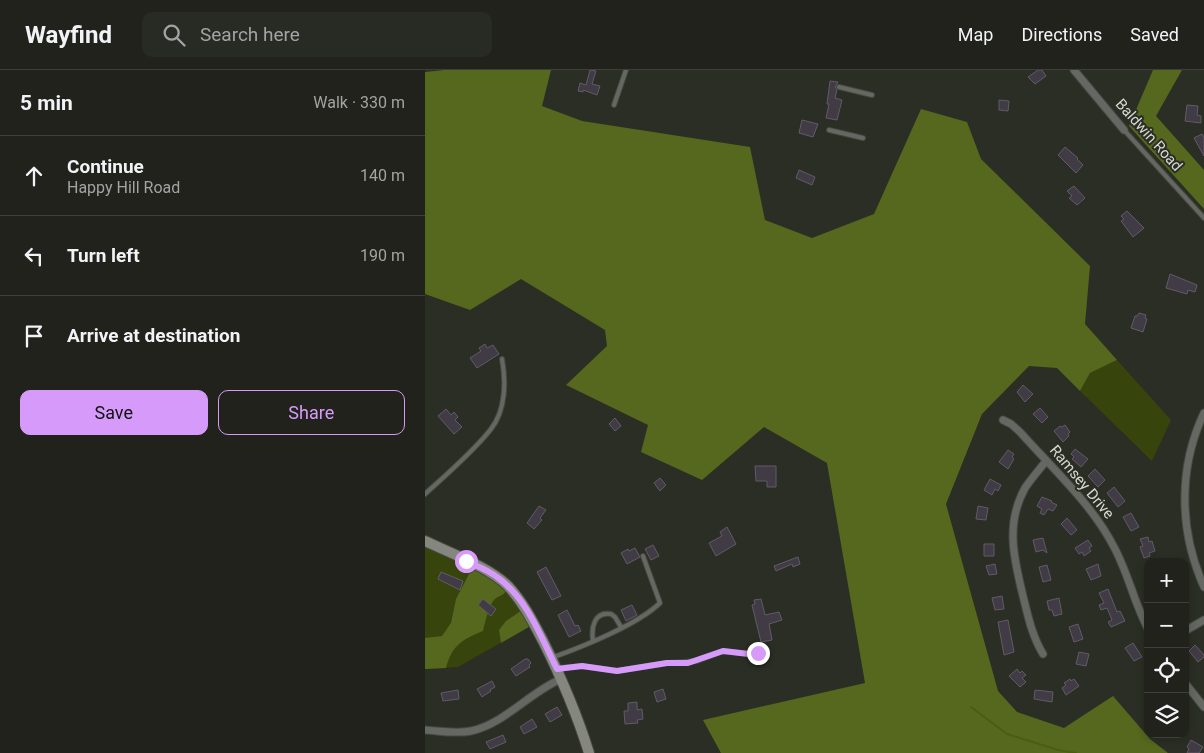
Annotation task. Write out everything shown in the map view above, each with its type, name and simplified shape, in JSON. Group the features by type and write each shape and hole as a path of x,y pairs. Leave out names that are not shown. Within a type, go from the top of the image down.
{"street":[{"name":"Baldwin Road","path":"1074,70 1125,130"},
{"path":"1204,413 1188,454 1185,493 1189,544 1204,587"},
{"name":"Ramsey Drive","path":"1003,420 1020,432 1091,511 1103,528 1118,554 1134,599 1144,620"},
{"path":"1043,654 1032,633 1016,568 1012,540 1019,500 1028,484 1046,461"},
{"path":"425,541 487,570 508,586 529,615 557,669 573,706 589,753"},
{"path":"1189,629 1204,620"},
{"path":"425,730 460,732 480,728 490,724 539,690 561,679"},
{"path":"1189,687 1204,707"}],"lane":[{"path":"614,105 626,70"},
{"path":"839,87 872,95"},
{"path":"829,130 863,138"},
{"name":"Baldwin Road","path":"1125,130 1204,218"},
{"path":"425,494 492,428 504,393 505,376 502,359"},
{"path":"551,658 621,628 643,616 660,603 643,556"},
{"path":"593,641 592,626 602,614 611,614 615,617 621,628"},
{"path":"557,669 582,666 617,671 667,663 688,663 723,651 749,654 767,650"}],"green space":[{"path":"444,70 551,70 542,106 582,121 750,147 765,220 812,238 874,214 921,109 967,122 981,159 1090,266 1085,324 1117,360 1090,373 1080,391 1057,368 1029,366 982,414 946,504 998,691 1017,712 1064,728 1113,696 1144,732 1144,738 1149,738 1168,753 721,753 703,720 865,683 827,463 764,427 702,480 641,452 648,425 566,385 607,346 605,330 521,279 470,310 425,294 425,72"},
{"path":"1153,70 1182,70 1156,116 1204,170 1204,209 1129,126"},
{"path":"1117,360 1171,420 1152,461 1080,391 1090,373"},
{"path":"425,541 498,578 534,624 458,667 425,669"},
{"path":"480,568 508,586 506,590 492,602 483,631 464,640 455,648 446,668 425,669 425,638 442,636 451,623 456,599 469,574"},
{"path":"525,608 534,624 501,643 499,630 506,621"}],"building":[{"path":"590,70 596,71 592,84 600,86 597,95 583,90 583,92 578,91 580,83 586,85"},
{"path":"1038,70 1042,70 1046,76 1035,84 1028,77"},
{"path":"830,81 838,82 835,87 837,90 835,98 842,100 837,120 826,118"},
{"path":"999,100 1009,101 1008,111 999,110"},
{"path":"1187,105 1198,106 1197,115 1201,116 1201,123 1185,121"},
{"path":"802,120 818,124 813,137 799,133"},
{"path":"1202,134 1204,137 1204,156 1194,138"},
{"path":"1065,147 1083,165 1076,173 1058,155"},
{"path":"799,170 815,177 812,185 796,178"},
{"path":"1074,186 1085,198 1077,205 1069,198 1072,196 1067,191"},
{"path":"1127,211 1144,228 1133,237 1121,221 1124,219 1121,216"},
{"path":"1170,274 1197,285 1195,292 1188,290 1187,294 1166,288"},
{"path":"1139,313 1146,315 1145,318 1147,319 1143,332 1131,328 1135,316"},
{"path":"485,344 487,348 493,345 499,354 477,368 470,358 481,351 479,348"},
{"path":"1023,385 1033,394 1025,402 1017,392"},
{"path":"1040,408 1048,417 1042,423 1033,414"},
{"path":"446,409 451,415 454,412 458,417 455,420 462,427 454,434 438,416"},
{"path":"615,418 621,426 615,431 609,424"},
{"path":"1065,425 1070,432 1063,442 1054,431 1060,426"},
{"path":"1075,449 1088,459 1081,467 1072,459 1074,457 1071,454"},
{"path":"1008,450 1014,454 1012,457 1014,459 1008,469 999,462"},
{"path":"755,466 776,466 776,487 767,487 767,481 756,481"},
{"path":"1095,469 1105,480 1098,487 1088,476"},
{"path":"660,478 666,485 660,491 654,483"},
{"path":"990,479 1001,485 998,491 995,489 992,495 984,490"},
{"path":"1114,487 1125,501 1118,507 1107,493"},
{"path":"1042,497 1057,505 1053,511 1048,509 1044,515 1040,513 1042,509 1037,506"},
{"path":"539,506 546,510 540,518 542,520 534,529 527,523"},
{"path":"978,506 988,508 986,520 976,519"},
{"path":"1131,513 1139,527 1131,531 1123,517"},
{"path":"1067,518 1077,530 1071,535 1061,524"},
{"path":"727,527 736,544 716,556 709,543 722,536 720,532"},
{"path":"1148,537 1149,542 1152,541 1155,551 1149,553 1150,556 1144,558 1140,547 1143,546 1140,539"},
{"path":"1043,538 1047,553 1043,550 1036,552 1033,540"},
{"path":"1088,540 1092,546 1089,548 1091,551 1084,556 1082,552 1079,554 1075,548"},
{"path":"984,544 994,544 994,556 984,556"},
{"path":"653,545 659,556 651,560 645,549"},
{"path":"635,548 640,557 627,564 621,553"},
{"path":"798,557 800,564 793,567 792,564 776,571 774,566"},
{"path":"995,564 997,574 989,575 986,566"},
{"path":"1098,564 1101,576 1091,580 1086,569"},
{"path":"1047,565 1051,580 1043,582 1039,567"},
{"path":"546,567 561,596 552,600 537,572"},
{"path":"441,572 463,581 460,590 438,579"},
{"path":"1108,589 1117,612 1120,611 1125,621 1111,627 1108,622 1112,620 1107,608 1101,610 1099,605 1104,603 1099,593"},
{"path":"1002,596 1004,609 995,610 992,598"},
{"path":"1059,598 1062,614 1054,616 1052,610 1049,610 1047,601"},
{"path":"483,599 496,609 491,616 478,605"},
{"path":"761,599 765,615 779,612 782,620 769,624 772,640 761,642 752,605 755,604 754,600"},
{"path":"632,605 637,615 626,621 621,610"},
{"path":"567,610 575,626 578,625 581,631 569,637 558,615"},
{"path":"1008,620 1014,652 1004,655 998,622"},
{"path":"1078,624 1083,639 1074,642 1069,627"},
{"path":"1133,643 1142,657 1134,661 1125,648"},
{"path":"1195,645 1204,657 1198,662 1189,651"},
{"path":"1079,652 1089,654 1086,666 1076,664"},
{"path":"525,659 528,659 531,663 530,667 516,676 511,669"},
{"path":"1017,669 1020,673 1022,671 1026,675 1022,678 1026,682 1020,687 1009,676"},
{"path":"1070,679 1071,681 1074,679 1079,686 1066,695 1062,688 1066,685 1064,683"},
{"path":"492,681 495,687 482,697 477,689"},
{"path":"663,689 666,699 657,702 654,692"},
{"path":"458,690 459,699 443,701 441,693"},
{"path":"1035,690 1053,692 1052,702 1034,699"},
{"path":"637,702 637,710 642,709 643,719 637,720 638,723 625,724 624,711 628,711 628,703"},
{"path":"557,707 562,715 550,722 545,714"},
{"path":"532,719 537,727 524,734 520,727"},
{"path":"503,735 506,742 490,749 486,742"},
{"path":"1191,740 1203,747 1199,753 1187,753 1189,749 1187,747"}],"waterway":[{"path":"971,707 1007,734 1058,750 1076,753"}],"route":[{"path":"466,561 487,570 508,586 529,615 557,669 582,666 617,671 667,663 688,663 723,651 749,654 758,653"}]}
